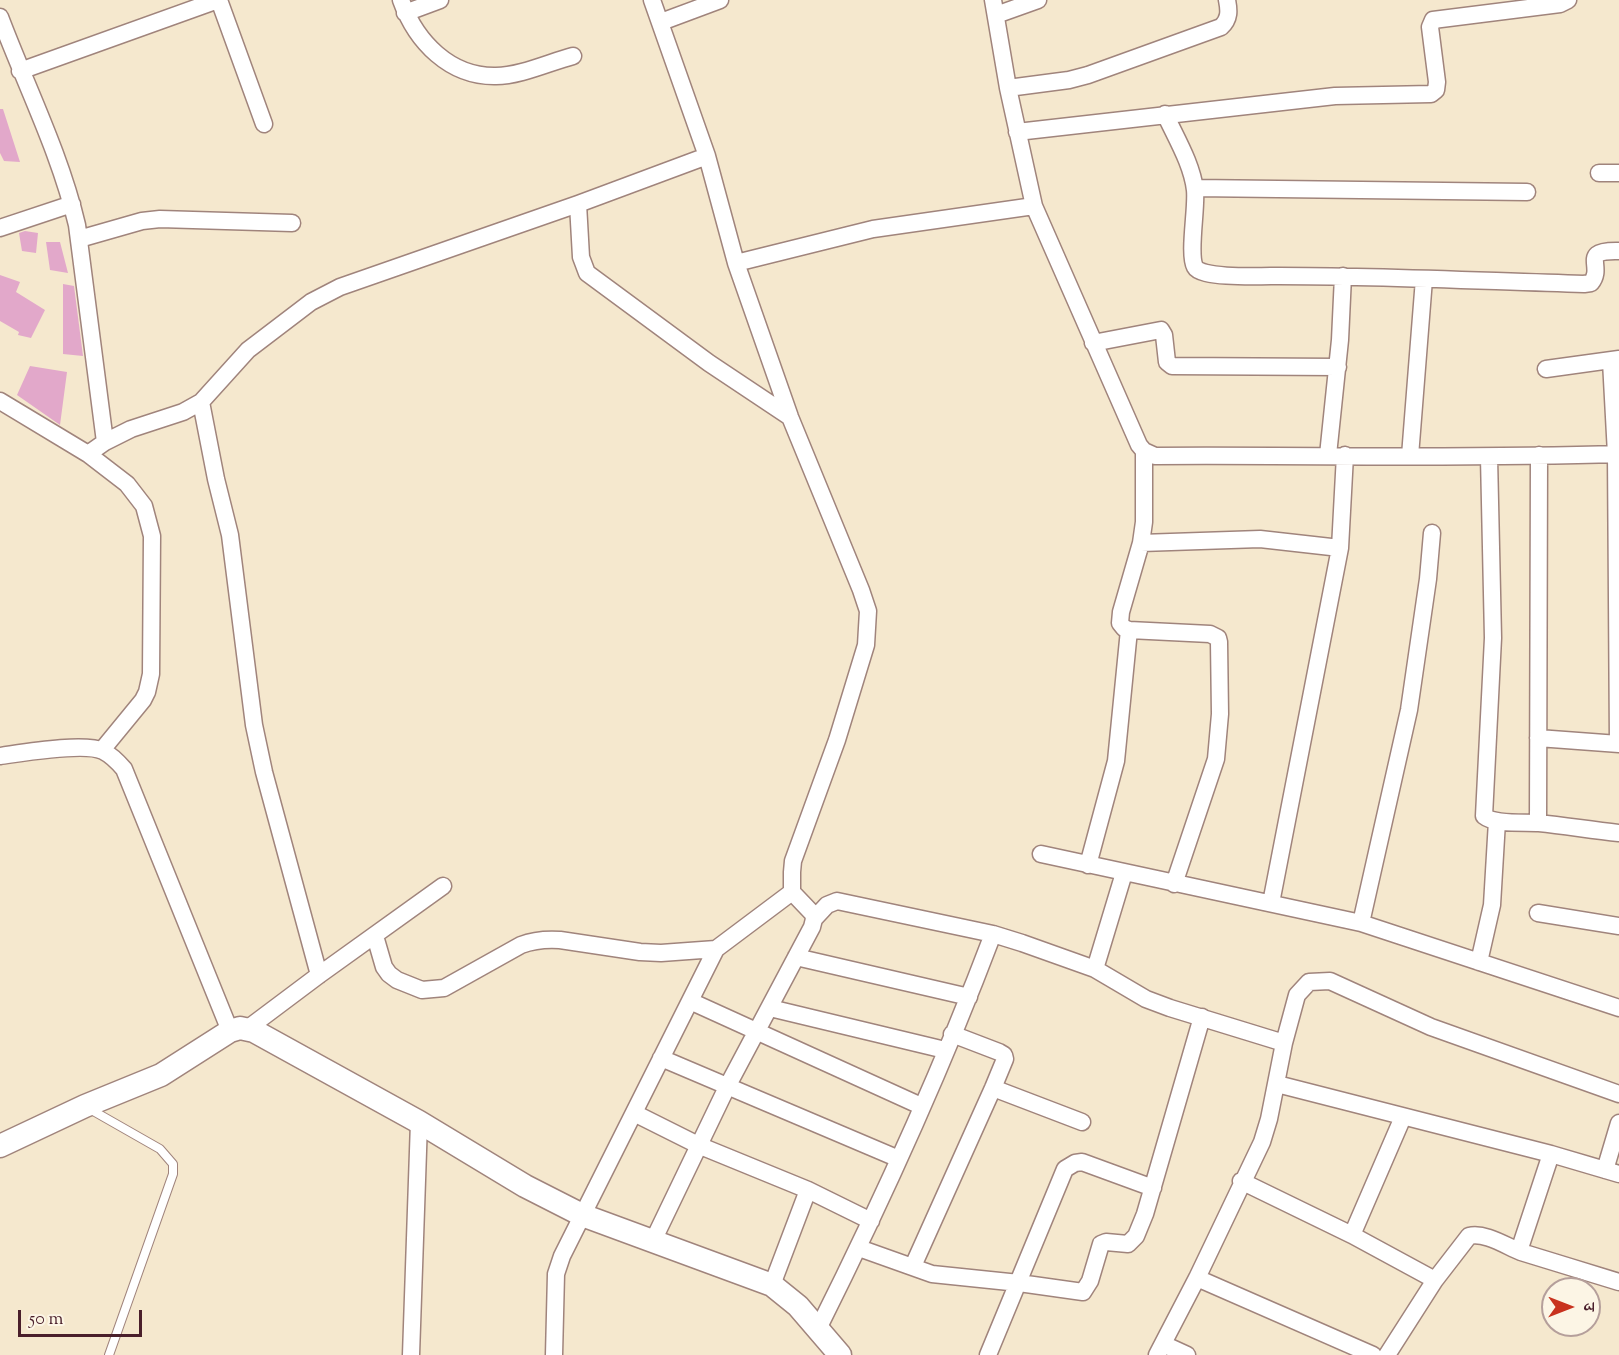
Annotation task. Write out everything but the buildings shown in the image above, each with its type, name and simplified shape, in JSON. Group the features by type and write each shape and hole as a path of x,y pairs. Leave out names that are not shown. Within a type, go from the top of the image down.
{"street":[{"path":"20,71 218,0 264,124"},
{"path":"440,0 403,6 420,37 451,66 476,75 498,76 573,56"},
{"path":"652,0 707,156 736,263 790,417 868,611 866,645 837,740 793,861 792,892 813,914 814,919"},
{"path":"661,22 720,0"},
{"path":"1038,0 994,8 1008,88 1034,206 1093,343 1139,445 1144,451 1155,456 1336,455 1489,458 1618,454"},
{"path":"1008,88 1069,80 1088,75 1221,27 1226,23 1229,15 1227,0"},
{"path":"1017,132 1335,96 1431,94 1436,90 1437,82 1430,27 1433,20 1560,4 1568,0"},
{"path":"0,16 20,71 65,177 72,204 79,239 105,442"},
{"path":"1165,114 1188,165 1195,188 1193,258 1196,269 1201,273 1584,284 1591,283 1595,277 1594,259 1598,254 1605,251 1619,251"},
{"path":"88,454 105,442 131,429 183,412 201,402 248,350 311,302 340,287 578,204 707,156"},
{"path":"1599,173 1619,173"},
{"path":"1195,188 1527,192"},
{"path":"0,228 72,204"},
{"path":"578,204 581,256 587,273 709,363 790,417"},
{"path":"736,263 873,229 1034,206"},
{"path":"79,239 142,221 160,219 292,223"},
{"path":"1271,903 1340,548 1336,455 1343,276"},
{"path":"1410,456 1424,279"},
{"path":"1093,343 1161,330 1164,335 1166,359 1172,366 1338,367"},
{"path":"1538,738 1619,744 1618,454 1615,360 1546,369"},
{"path":"0,401 88,454 127,484 144,506 153,536 151,674 147,692 102,750"},
{"path":"201,402 230,535 254,725 264,772 319,975"},
{"path":"1144,451 1145,514 1142,543 1120,624 1129,630 1210,634 1218,638 1219,642 1220,714 1216,759 1174,884"},
{"path":"1538,823 1539,455"},
{"path":"1489,458 1494,638 1483,811 1485,818 1619,833"},
{"path":"1361,923 1409,710 1428,579 1432,532"},
{"path":"1142,543 1260,539 1340,548"},
{"path":"1088,865 1116,761 1129,630"},
{"path":"0,756 79,747 102,750 124,769 239,1030"},
{"path":"1479,962 1492,905 1497,821"},
{"path":"1041,854 1361,923 1619,1008"},
{"path":"1095,969 1124,873"},
{"path":"0,1146 85,1106 161,1075 239,1030 443,886"},
{"path":"554,1355 556,1274 562,1256 716,949 792,892"},
{"path":"653,1241 727,1087 770,1008 814,919 827,905 837,901 993,934 1022,943 1095,969 1146,999 1284,1043"},
{"path":"1538,913 1619,926"},
{"path":"818,1329 859,1248 899,1159 969,997 993,934"},
{"path":"375,936 384,967 389,975 422,990 444,988 520,945 532,941 560,940 661,953 716,949"},
{"path":"796,957 969,997"},
{"path":"1187,1355 1160,1349 1197,1278 1241,1181 1262,1142 1297,995 1310,982 1330,981 1431,1027 1619,1094"},
{"path":"690,1001 921,1106"},
{"path":"770,1008 945,1050"},
{"path":"859,1248 932,1274 1019,1282 1083,1292 1090,1281 1101,1244 1106,1242 1128,1244 1136,1236 1153,1188 1202,1017"},
{"path":"239,1030 265,1035 419,1122 525,1186 582,1215 772,1285 798,1306 840,1355"},
{"path":"913,1266 1004,1064 1004,1055 952,1034"},
{"path":"661,1058 899,1159"},
{"path":"1277,1084 1551,1154 1612,1172 1619,1123"},
{"path":"993,1089 1082,1122"},
{"path":"634,1113 698,1145 808,1190 871,1221"},
{"path":"1352,1235 1403,1116"},
{"path":"411,1355 419,1122"},
{"path":"1519,1251 1551,1154"},
{"path":"995,1352 1019,1282 1065,1169 1075,1163 1088,1163 1153,1188"},
{"path":"1241,1181 1352,1235 1435,1280"},
{"path":"772,1285 808,1190"},
{"path":"1387,1355 1435,1280 1469,1236 1475,1234 1519,1251 1619,1282"},
{"path":"1197,1278 1373,1355"}],"lane":[{"path":"85,1106 160,1149 173,1164 173,1174 109,1355"}]}
